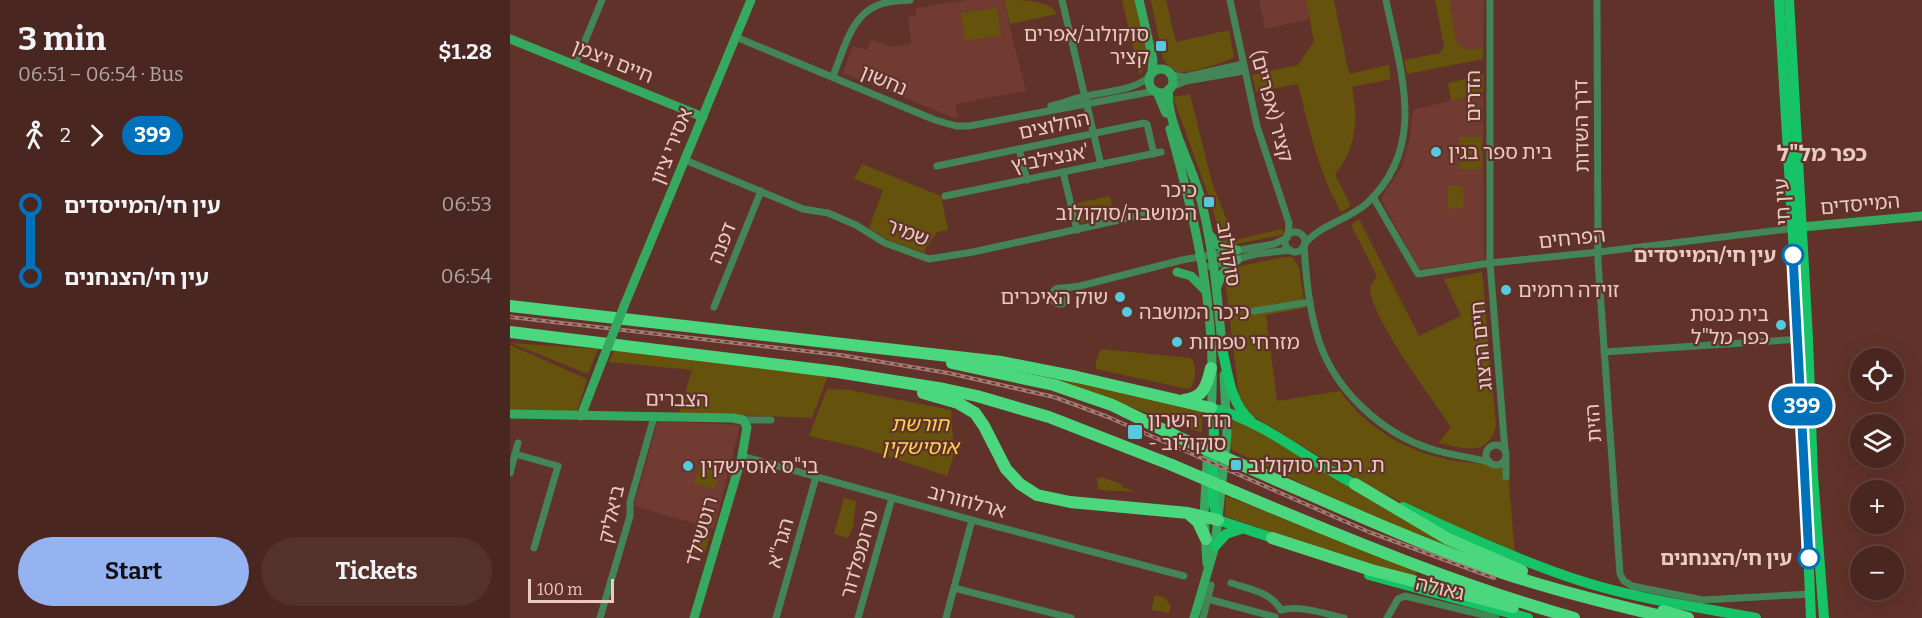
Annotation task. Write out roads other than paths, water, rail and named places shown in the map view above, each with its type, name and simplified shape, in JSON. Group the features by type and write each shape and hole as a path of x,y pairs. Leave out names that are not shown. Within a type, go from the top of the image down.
{"highway":[{"path":"510,299 627,320"},
{"path":"510,306 1020,365 1211,408"},
{"path":"510,334 596,342 849,374 944,389 1016,406 1074,425 1372,550 1518,602 1574,618"},
{"path":"841,345 950,363 1054,385 1112,405 1242,465 1410,537 1504,573 1618,606 1670,618"},
{"path":"1172,400 1193,399 1202,394 1211,368"},
{"path":"849,374 964,406 979,418 1006,470 1020,484 1037,495 1070,502 1188,513 1218,520"},
{"path":"1355,484 1448,539 1494,560 1550,580 1688,618"},
{"path":"1188,513 1198,522 1210,542"},
{"path":"1272,538 1361,567 1478,599 1563,618"}],"main road":[{"name":"עין חי","path":"1779,0 1824,618"},
{"name":"עין חי","path":"1789,0 1796,228"},
{"name":"עין חי","path":"1803,339 1811,618"},
{"path":"1222,348 1237,405 1260,429"},
{"path":"1211,408 1226,412 1260,429 1355,484 1469,537 1581,581 1633,594 1756,618"},
{"path":"1211,408 1215,430 1213,502 1218,520 1382,579 1528,618"},
{"path":"1210,542 1230,532 1246,530"},
{"path":"1804,618 1811,599"}],"street":[{"path":"575,65 602,0"},
{"name":"אסירי ציון","path":"581,416 624,306 751,0"},
{"path":"833,76 852,29 862,16 883,3 910,0"},
{"path":"1057,0 1064,9"},
{"path":"1062,0 1101,165"},
{"path":"1139,0 1153,60 1149,84 1156,92 1162,93 1186,81 1244,67"},
{"path":"1145,0 1158,58 1173,80 1170,88"},
{"name":"קציר (אפריים)","path":"1230,0 1257,126 1288,219 1299,233"},
{"path":"1202,268 1274,244 1287,236 1318,231 1349,217 1373,197 1393,168 1403,140 1406,123 1404,88 1386,0"},
{"name":"הדרים","path":"1490,0 1490,263"},
{"name":"דרך השדות","path":"1597,0 1599,252"},
{"name":"נחשון","path":"736,37 935,120 956,126 969,126 1085,100 1142,83 1151,74"},
{"name":"חיים ויצמן","path":"510,39 703,117"},
{"path":"1151,74 1158,69 1185,77 1244,67"},
{"name":"סוקולוב","path":"1170,88 1170,107 1198,186 1214,265 1227,434 1218,520 1210,542 1206,572 1194,618"},
{"name":"נחשון","path":"1085,100 1156,92"},
{"name":"סוקולוב","path":"1156,92 1163,102 1181,166 1200,256 1209,317 1211,408 1204,516 1210,542"},
{"name":"החלוצים","path":"937,166 1144,123 1147,124 1158,153"},
{"path":"1019,149 1026,180"},
{"name":"אנצילביץ'","path":"945,196 1158,153"},
{"name":"שמיר","path":"685,159 803,209 828,213 856,225 885,243 930,259 945,258 1166,210"},
{"path":"1064,172 1077,230"},
{"name":"דפנה","path":"714,307 761,192"},
{"name":"הפרחים","path":"1373,197 1418,274 1490,263 1796,228"},
{"name":"המייסדים","path":"1796,228 1922,216"},
{"name":"קציר (אפריים)","path":"1287,236 1288,219"},
{"path":"1064,288 1212,254 1256,255 1300,250 1318,231"},
{"path":"1208,232 1218,244 1237,255"},
{"path":"1299,233 1305,239 1305,267 1310,302 1322,349 1335,375 1355,400 1378,421 1406,439 1430,449 1491,464 1501,464 1505,455"},
{"path":"1287,236 1286,244 1299,256 1305,267"},
{"name":"הזית","path":"1599,252 1620,570 1624,581 1632,586 1703,600 1811,599"},
{"path":"1217,289 1223,273 1237,255"},
{"name":"חיים הרצוג","path":"1490,263 1505,455"},
{"path":"1177,272 1197,280 1205,292"},
{"path":"1254,311 1310,302"},
{"path":"1604,352 1803,339"},
{"name":"הצברים","path":"510,414 771,420"},
{"name":"ביאליק","path":"600,618 630,516 630,502 654,417"},
{"name":"רוטשילד","path":"694,618 742,456 747,427 743,420"},
{"path":"1470,458 1490,448 1498,445 1505,455 1506,477 1486,457 1490,448 1500,436 1503,425"},
{"path":"510,472 519,443"},
{"path":"515,453 558,466 534,549"},
{"name":"ארלוזורוב","path":"742,456 1184,576"},
{"name":"הגר\"א","path":"776,618 816,477"},
{"name":"טרומפלדור","path":"858,618 892,498"},
{"path":"946,618 972,520"},
{"path":"1231,583 1265,594 1276,601 1281,610"},
{"path":"1203,618 1211,585"},
{"path":"954,588 1071,618"},
{"name":"גאולה","path":"1387,618 1398,599 1405,596 1496,618"},
{"path":"1208,599 1275,617 1281,610 1289,608 1344,618"}],"railway":[{"path":"510,317 840,355 948,373 1054,397 1108,417 1369,532 1494,578"}],"place":[{"name":"סוקולוב/אפרים קציר","path":"1161,46"},
{"name":"בית ספר בגין","path":"1436,152"},
{"name":"כיכר המושבה/סוקולוב","path":"1209,202"},
{"name":"עין חי/המייסדים","path":"1793,255"},
{"name":"זוידה רחמים","path":"1506,290"},
{"name":"שוק האיכרים","path":"1120,297"},
{"name":"כיכר המושבה","path":"1127,312"},
{"name":"בית כנסת כפר מל\"ל","path":"1781,325"},
{"name":"מזרחי טפחות","path":"1177,342"},
{"name":"הוד השרון - סוקולוב","path":"1135,432"},
{"name":"ת. רכבת סוקולוב","path":"1236,465"},
{"name":"בי\"ס אוסישקין","path":"688,466"},
{"name":"עין חי/הצנחנים","path":"1809,558"}],"district":[{"name":"כפר מל\"ל","path":"1822,153"}],"park label":[{"name":"חורשת אוסישקין","path":"920,436"}]}
